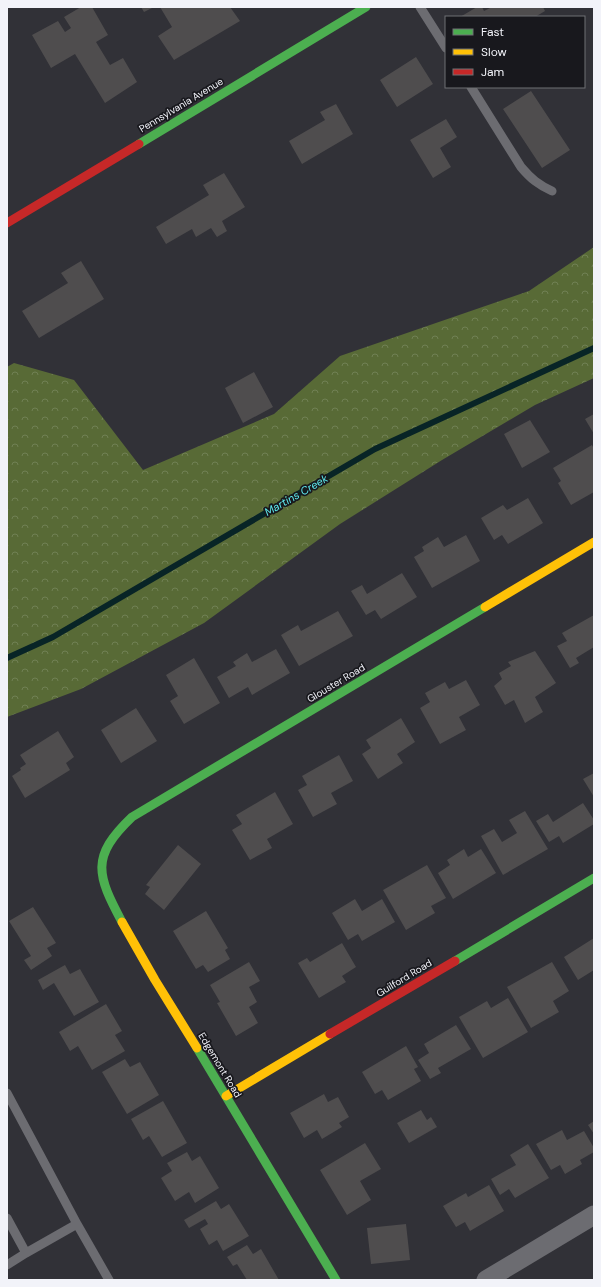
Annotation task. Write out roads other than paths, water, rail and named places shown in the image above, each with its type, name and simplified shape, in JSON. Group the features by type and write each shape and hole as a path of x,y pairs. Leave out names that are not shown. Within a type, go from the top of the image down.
{"street":[{"name":"Pennsylvania Avenue","path":"7,222 366,7"},
{"name":"Glouster Road","path":"103,856 107,844 116,832 132,817 594,542"},
{"name":"Edgemont Road","path":"103,856 102,869 104,885 112,903 143,960 336,1280"},
{"name":"Guilford Road","path":"226,1096 594,878"},
{"path":"486,1280 594,1215"}],"lane":[{"path":"420,7 445,46"},
{"path":"472,88 521,167 531,179 552,190"},
{"path":"7,1093 77,1224 109,1280"},
{"path":"7,1218 26,1253"},
{"path":"7,1265 77,1224"}],"waterway":[{"name":"Martins Creek","path":"7,658 53,637 375,449 594,348"}]}
